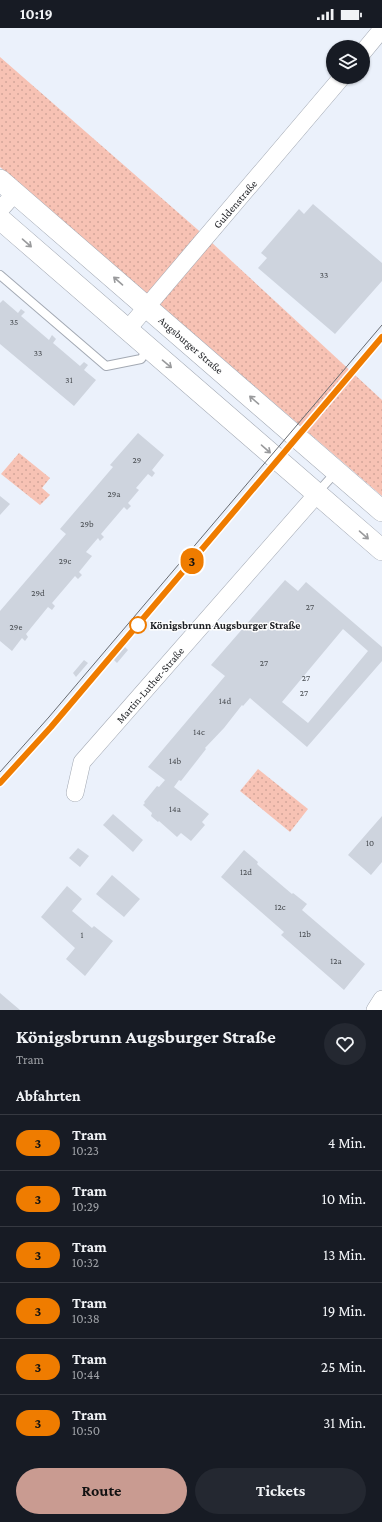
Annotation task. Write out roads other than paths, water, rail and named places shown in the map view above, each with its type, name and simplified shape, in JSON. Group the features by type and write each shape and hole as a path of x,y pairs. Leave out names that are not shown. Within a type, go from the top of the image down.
{"street":[{"path":"370,44 382,30"},
{"name":"Guldenstraße","path":"127,330 336,84"},
{"path":"0,210 8,186"},
{"name":"Augsburger Straße","path":"8,186 148,306 382,511"},
{"path":"0,219 382,550"},
{"name":"Martin-Luther-Straße","path":"75,793 82,762 317,494"},
{"path":"375,1010 382,999"}],"lane":[{"path":"0,275 106,366 141,359 149,348"},
{"path":"317,494 336,471"}],"tram line":[{"path":"0,772 49,717 382,325"},
{"path":"0,783 51,727 382,337"},
{"name":"3","path":"0,783 51,727 382,337"}],"place":[{"name":"Königsbrunn Augsburger Straße","path":"138,625"}]}
